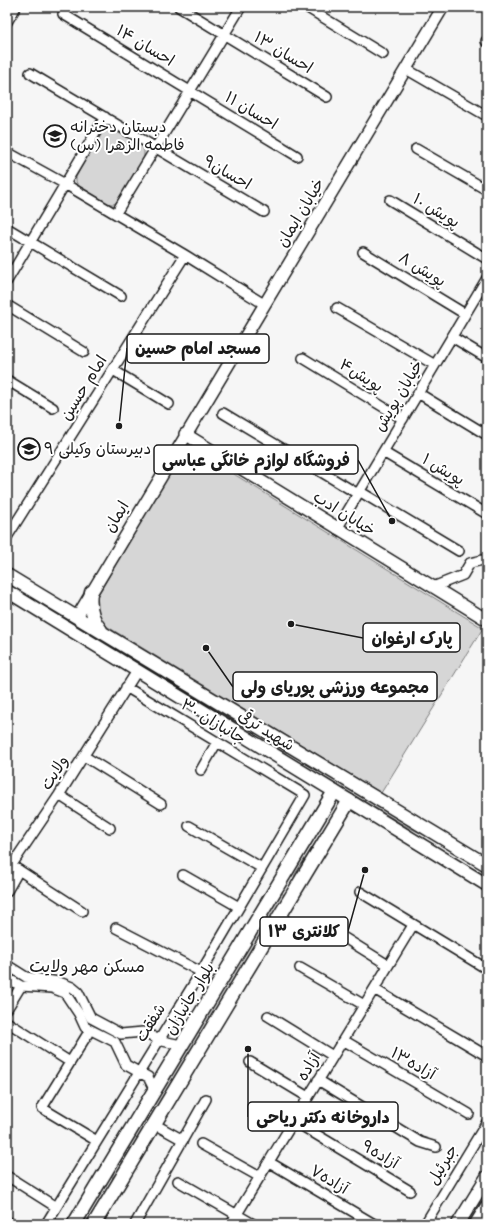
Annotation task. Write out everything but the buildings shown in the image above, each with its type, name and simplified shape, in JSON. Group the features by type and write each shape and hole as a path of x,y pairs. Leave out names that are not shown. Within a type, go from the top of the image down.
{"main road":[{"name":"شهید ترقی","path":"7,575 256,727 447,840 487,866"},
{"name":"شهید ترقی","path":"7,591 487,885"},
{"path":"91,592 90,601 93,618 104,634"},
{"path":"250,740 256,727"},
{"name":"بلوار جانبازان","path":"74,1224 334,792"},
{"name":"بلوار جانبازان","path":"94,1224 348,801"},
{"path":"438,856 447,840"},
{"path":"281,882 294,891"},
{"path":"458,1224 487,1176"},
{"path":"92,1194 107,1202"},
{"path":"476,1224 486,1212"}],"street":[{"path":"7,22 16,7"},
{"name":"احسان ۱۳","path":"180,7 327,97"},
{"path":"116,213 241,7"},
{"path":"306,7 383,54"},
{"name":"خیابان ایمان","path":"185,434 444,7"},
{"name":"احسان ۱۴","path":"63,14 190,91"},
{"path":"406,68 484,114"},
{"name":"احسان۹","path":"30,73 264,212"},
{"name":"احسان ۱۱","path":"190,91 297,156"},
{"path":"7,281 105,118"},
{"path":"416,149 487,190"},
{"path":"7,152 116,213 264,304"},
{"name":"پویش ۱۰","path":"390,200 487,259"},
{"path":"7,228 121,296"},
{"name":"پویش ۸","path":"363,252 465,314"},
{"name":"امام حسین","path":"7,537 186,255"},
{"name":"خیابان پویش","path":"337,529 487,278"},
{"path":"7,305 84,352"},
{"path":"337,308 435,365"},
{"path":"452,337 487,358"},
{"name":"پویش۴","path":"304,358 402,419"},
{"path":"113,370 169,404"},
{"path":"7,380 53,408"},
{"path":"418,392 487,435"},
{"path":"223,413 460,551"},
{"name":"خیابان ادب","path":"185,434 487,620"},
{"name":"ایمان","path":"77,617 185,434"},
{"name":"پویش ۱","path":"383,452 487,514"},
{"path":"433,587 463,575 470,563 487,559"},
{"name":"ولایت","path":"7,891 12,869 137,671"},
{"name":"جانبازان ۳۰","path":"126,687 304,795"},
{"path":"201,770 217,742"},
{"path":"84,756 161,804"},
{"path":"59,795 110,828"},
{"name":"شفقت","path":"46,1224 201,972 304,795"},
{"path":"189,826 262,868"},
{"path":"12,869 82,911"},
{"path":"183,875 239,907"},
{"path":"360,892 412,925 487,969"},
{"name":"آزاده","path":"231,1224 412,925"},
{"path":"116,928 201,972"},
{"path":"335,932 388,965"},
{"path":"7,965 26,977 59,982 72,987 78,992 91,1018 121,1034 143,1032 158,1040 182,1045"},
{"path":"300,968 364,1005"},
{"path":"7,978 21,986 59,989 69,998 85,1027 115,1042 126,1065 148,1076 154,1089"},
{"path":"7,1009 21,986"},
{"path":"374,989 487,1056"},
{"path":"268,1016 333,1056"},
{"path":"7,1022 70,1062"},
{"path":"90,1030 42,1108 97,1141"},
{"name":"آزاده۱۳","path":"343,1040 469,1114"},
{"path":"250,1062 308,1097"},
{"path":"318,1080 420,1142 436,1147"},
{"path":"135,1224 206,1099"},
{"name":"آزاده۹","path":"294,1121 410,1191"},
{"name":"جبرئیل","path":"425,1224 487,1122"},
{"path":"154,1124 183,1140"},
{"path":"201,1144 260,1177"},
{"name":"آزاده۷","path":"269,1162 374,1224"},
{"path":"7,1176 56,1207"},
{"path":"178,1181 253,1224"},
{"path":"7,1222 11,1224"}],"shaded area":[{"path":"105,128 110,128 142,146 144,151 144,157 118,201 114,204 109,204 79,186 76,182 76,177 101,131"},
{"path":"193,452 203,455 483,628 381,793 98,621 95,600 177,461 187,453"},
{"path":"7,581 246,727 208,708 7,587"},
{"path":"261,738 284,752 292,753 436,841 404,825 265,742"},
{"path":"341,802 295,882 293,881 295,874"},
{"path":"281,893 285,895 105,1196 103,1195 112,1180 114,1170"},
{"path":"487,1187 487,1195 470,1224 464,1224"}],"place":[{"name":"دبستان دخترانه فاطمه الزهرا (س)","path":"55,136"},
{"name":"مسجد امام حسین","path":"119,426"},
{"name":"دبیرستان وکیلی ۹","path":"29,449"},
{"name":"فروشگاه لوازم خانگی عباسی","path":"392,521"},
{"name":"پارک ارغوان","path":"291,624"},
{"name":"مجموعه ورزشی پوریای ولی","path":"206,648"},
{"name":"کلانتری ۱۳","path":"365,870"},
{"name":"داروخانه دکتر ریاحی","path":"248,1049"}],"district":[{"name":"مسکن مهر ولایت","path":"87,967"}]}
